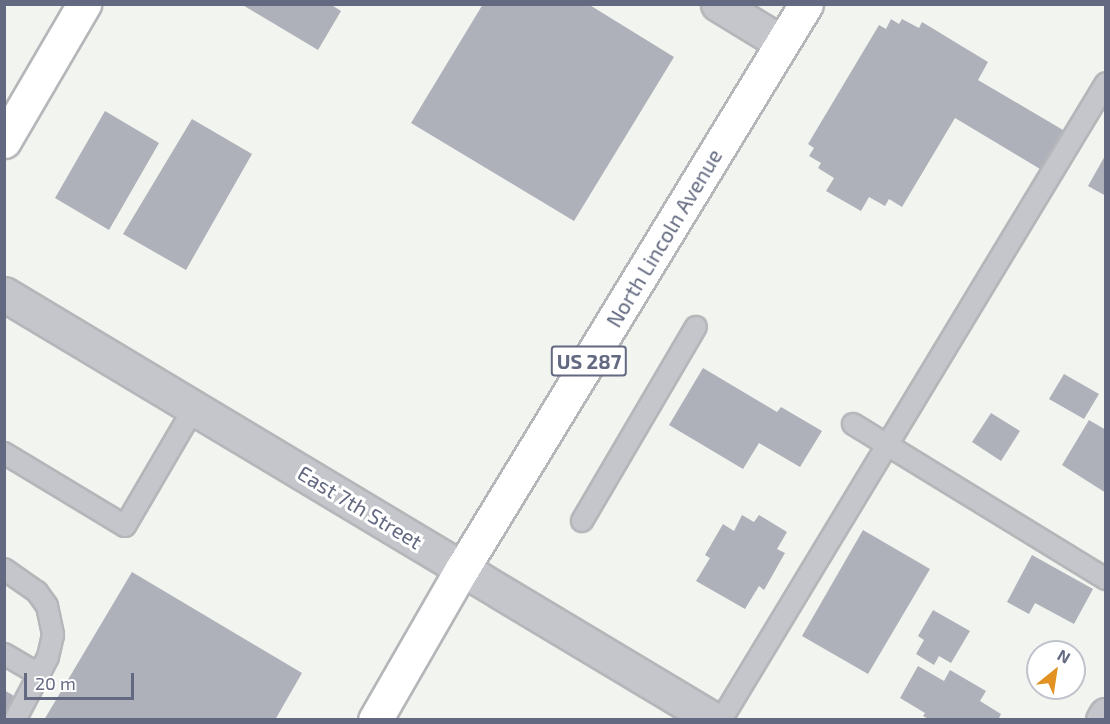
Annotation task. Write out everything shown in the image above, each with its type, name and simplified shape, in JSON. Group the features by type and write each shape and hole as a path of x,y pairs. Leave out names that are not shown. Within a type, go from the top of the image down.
{"highway":[{"path":"4,141 84,4"},
{"name":"North Lincoln Avenue","path":"375,720 462,568 806,4"}],"street":[{"path":"718,4 782,43"},
{"name":"East 7th Street","path":"4,294 714,720"},
{"path":"1103,720 1106,715"}],"lane":[{"path":"721,720 1106,83"},
{"path":"582,521 696,327"},
{"path":"4,453 125,526 194,408"},
{"path":"853,424 1106,579"},
{"path":"4,569 37,592 47,606 52,635 40,675 15,720"},
{"path":"4,654 40,675"}],"building":[{"path":"241,4 330,4 341,11 318,50"},
{"path":"483,4 588,4 674,57 574,221 411,123"},
{"path":"891,19 899,24 902,19 919,28 922,22 988,62 978,80 1063,130 1040,169 955,118 902,207 889,199 885,206 869,197 861,211 826,191 834,178 818,168 821,163 809,156 814,148 808,144 879,25 886,29"},
{"path":"105,111 159,143 109,230 55,198"},
{"path":"192,119 252,154 186,270 123,234"},
{"path":"1106,154 1106,196 1088,186"},
{"path":"703,368 777,412 781,407 822,431 800,467 759,443 743,469 669,425"},
{"path":"1064,374 1099,394 1084,419 1049,399"},
{"path":"991,413 1020,431 1001,461 972,442"},
{"path":"1089,420 1106,430 1106,493 1062,465"},
{"path":"742,515 754,522 759,515 787,532 777,549 785,553 764,590 759,586 745,609 696,581 710,558 705,555 723,524 734,531"},
{"path":"863,530 930,569 868,674 802,636"},
{"path":"1032,555 1093,589 1074,624 1035,603 1029,614 1007,602"},
{"path":"132,572 302,673 275,720 44,720"},
{"path":"933,610 970,631 951,663 939,656 934,665 916,654 924,640 918,636"},
{"path":"918,666 944,681 950,670 986,691 980,701 1001,714 998,720 930,720 923,716 925,713 900,698"},
{"path":"4,690 21,700 9,720 4,720"}]}
